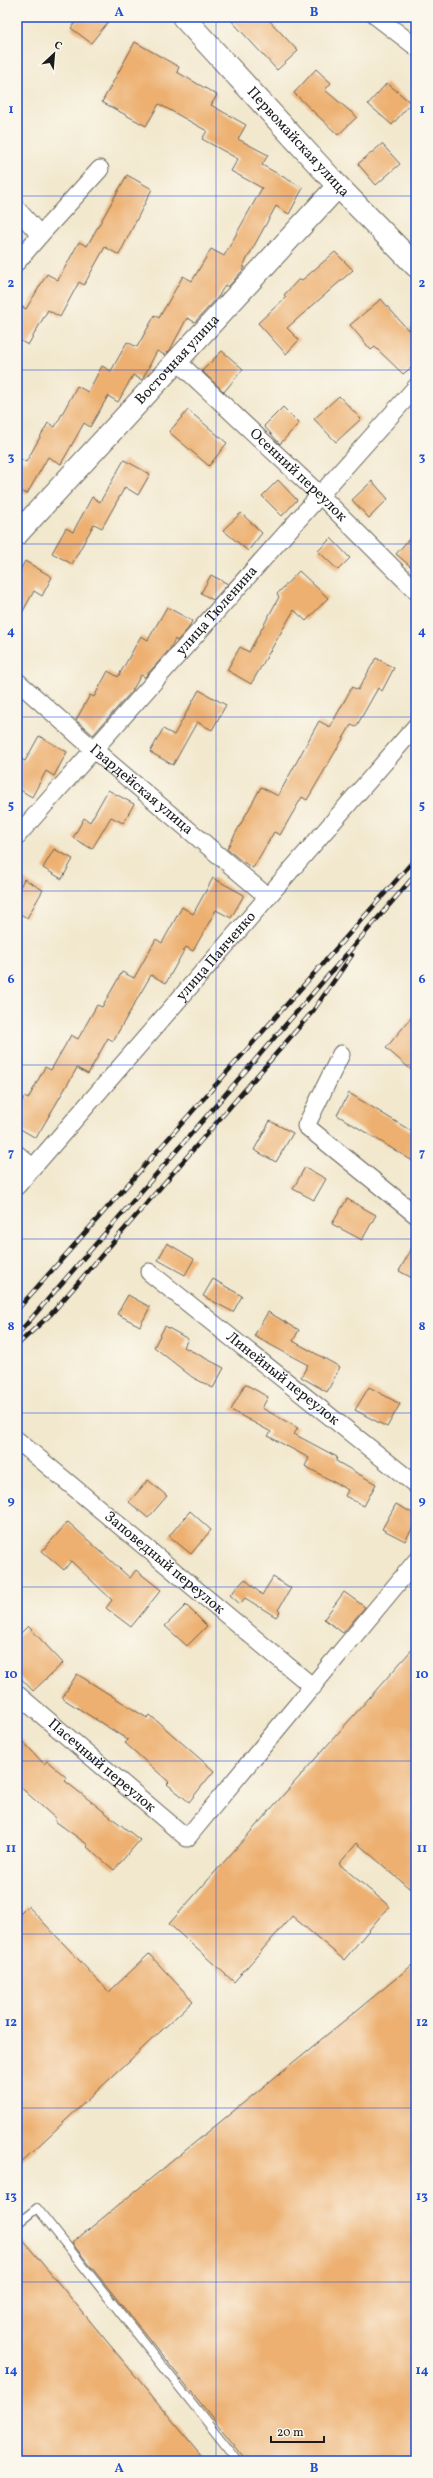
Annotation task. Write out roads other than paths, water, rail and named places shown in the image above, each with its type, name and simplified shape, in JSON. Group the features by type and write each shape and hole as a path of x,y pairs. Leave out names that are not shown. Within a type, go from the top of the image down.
{"street":[{"name":"Первомайская улица","path":"183,17 338,186 416,266"},
{"path":"377,17 416,47"},
{"path":"17,262 100,169"},
{"name":"Восточная улица","path":"17,534 178,362 338,186"},
{"path":"17,209 40,235"},
{"name":"Осенний переулок","path":"178,362 321,496 416,591"},
{"name":"улица Тюленина","path":"17,836 92,748 321,496 416,387"},
{"name":"Гвардейская улица","path":"17,681 92,748 268,897"},
{"name":"улица Панченко","path":"17,1186 416,726"},
{"path":"342,1054 306,1126 416,1215"},
{"path":"17,1154 33,1168"},
{"name":"Линейный переулок","path":"149,1272 416,1485"},
{"name":"Заповедный переулок","path":"17,1440 313,1686"},
{"path":"313,1686 416,1561"},
{"name":"Пасечный переулок","path":"17,1694 187,1838 313,1686"}],"lane":[{"path":"17,2224 37,2208 238,2461"}],"railway":[{"path":"17,1310 416,858"},
{"path":"17,1335 416,874"},
{"path":"17,1345 51,1314 313,1011 352,955"}]}
